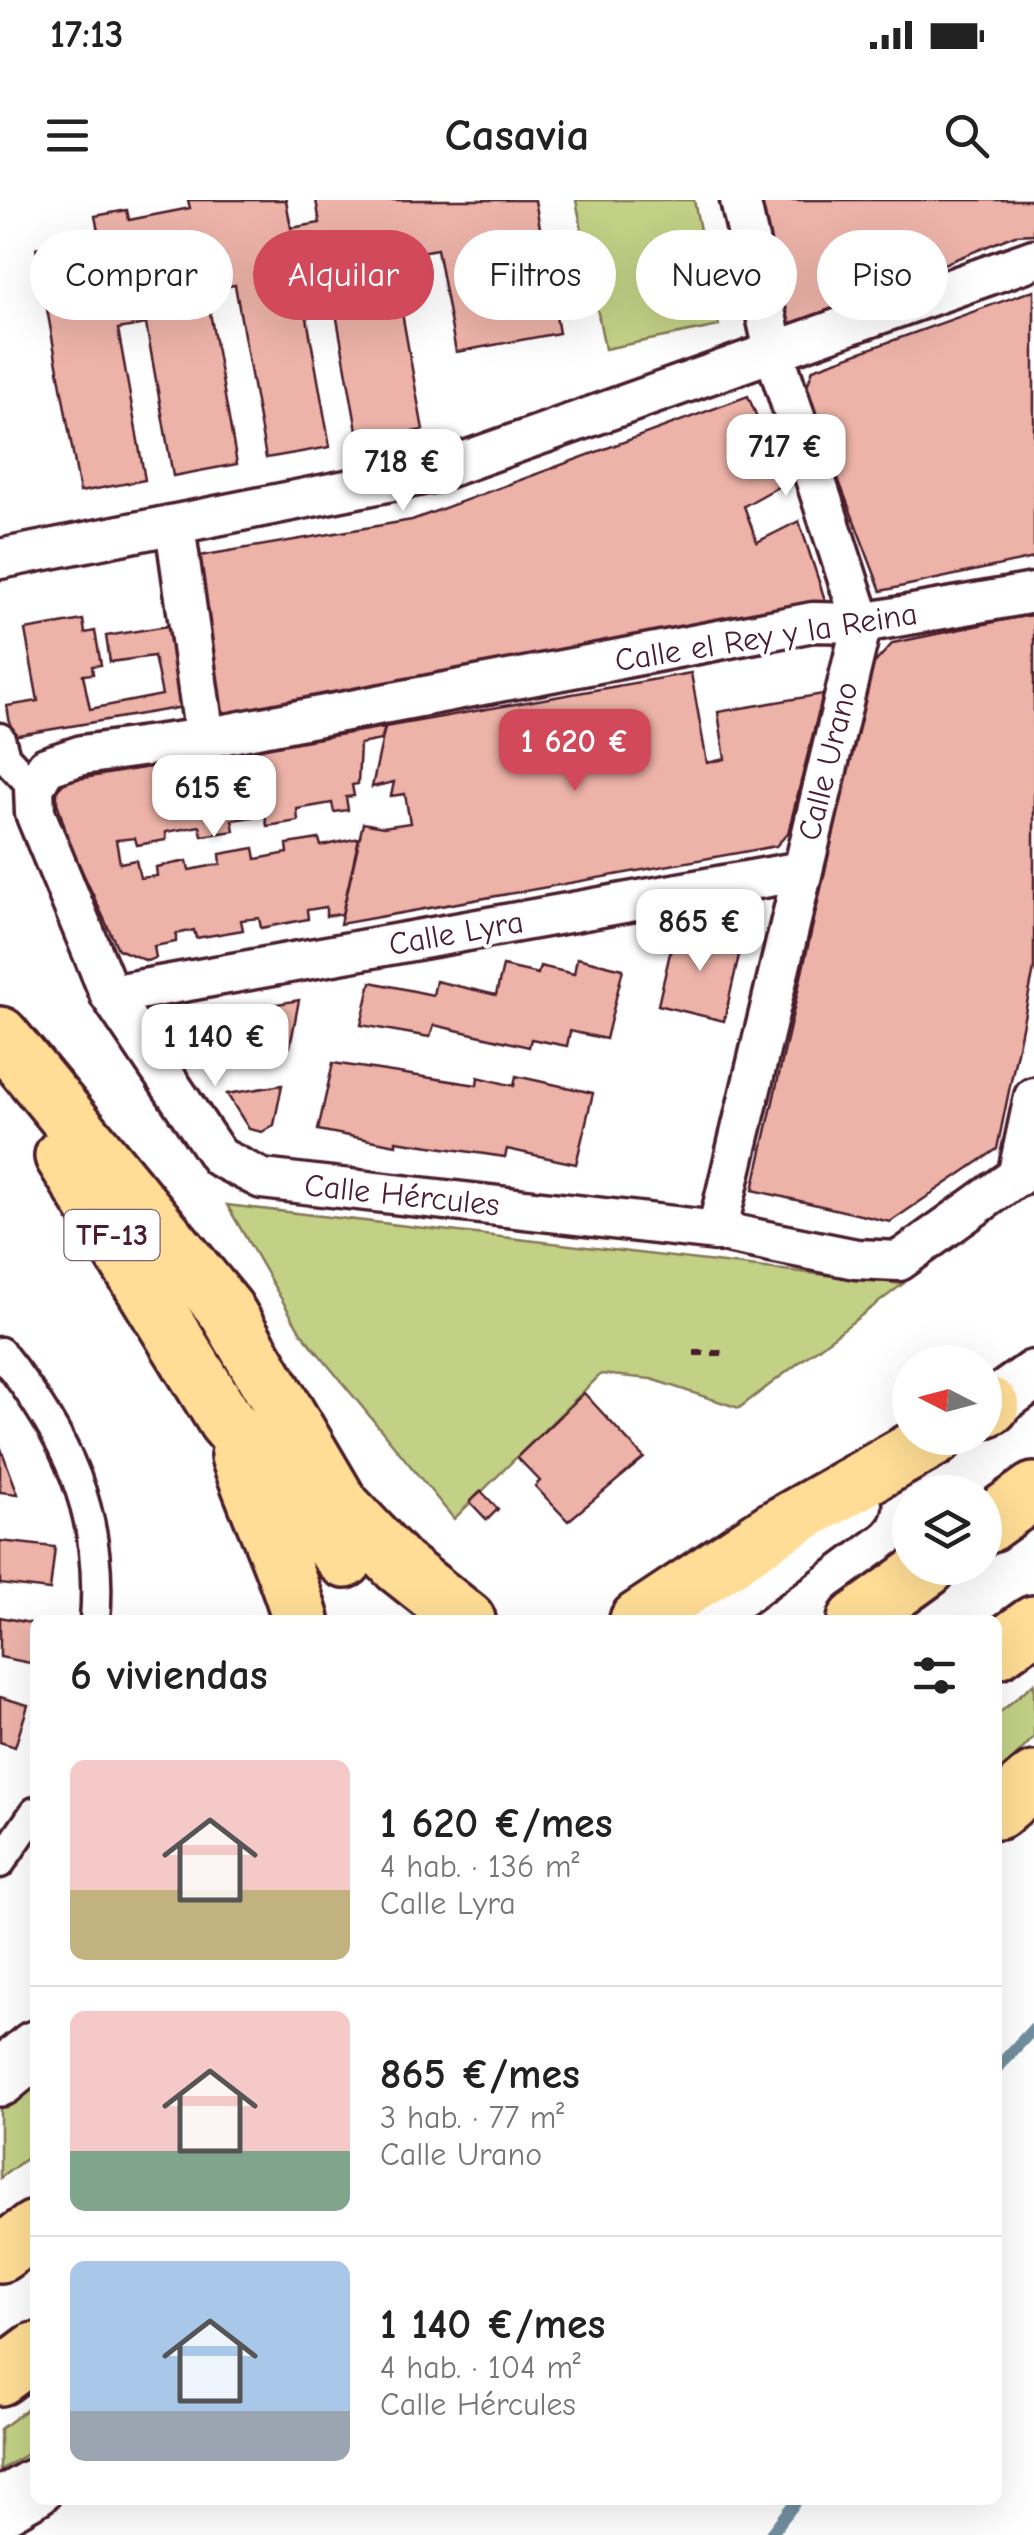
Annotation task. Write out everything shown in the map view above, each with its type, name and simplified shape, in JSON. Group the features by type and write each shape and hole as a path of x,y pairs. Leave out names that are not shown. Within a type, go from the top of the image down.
{"main road":[{"path":"0,1035 226,1310 340,1504 398,1566 461,1615"},
{"name":"TF-13","path":"0,1048 226,1420 332,1548 405,1615"},
{"name":"TF-13","path":"226,1420 262,1522 288,1573 300,1615"},
{"path":"646,1615 773,1530 906,1455"},
{"path":"1002,1514 1034,1491"},
{"path":"863,1615 904,1585"},
{"path":"1002,1647 1034,1624"},
{"path":"1002,1807 1034,1780"},
{"path":"0,2078 30,2052"},
{"path":"0,2254 30,2233"},
{"path":"0,2377 30,2356"},
{"path":"0,2507 30,2490"}],"street":[{"path":"740,200 775,354 862,622"},
{"path":"0,559 432,473 1034,259"},
{"path":"175,526 204,738"},
{"name":"Calle el Rey y la Reina","path":"34,788 46,766 82,756 204,738 813,622 862,622 1034,593"},
{"name":"Calle Urano","path":"717,1231 862,622"},
{"path":"0,738 5,757 34,788"},
{"name":"Calle Hércules","path":"34,788 35,813 110,995 218,1157 262,1179 717,1231 856,1259 898,1261 1025,1170"},
{"name":"Calle Lyra","path":"110,995 802,870"},
{"path":"1025,1170 1034,1097"},
{"path":"0,1352 37,1399 81,1488 96,1547 94,1615"},
{"path":"1002,1398 1034,1375"},
{"path":"709,1615 924,1455"},
{"path":"0,1863 30,1819"}],"path":[{"path":"694,1353 728,1354"}],"green space":[{"path":"576,200 694,200 700,230 636,230 636,320 718,320 719,326 605,349 599,320 616,320 616,230 582,230"},
{"path":"227,1205 903,1284 739,1408 651,1379 601,1374 454,1519 300,1331"},
{"path":"1034,1683 1034,1737 1002,1771 1002,1711"},
{"path":"30,2084 30,2156 0,2178 0,2109"},
{"path":"30,2407 30,2452 0,2470 0,2429"}],"building":[{"path":"188,200 286,200 291,228 320,223 316,200 535,200 540,230 454,230 454,320 557,320 559,333 456,352 437,249 434,250 434,230 253,230 253,320 307,320 330,447 266,458 233,285 233,230 98,230 95,216 127,210 129,220 190,208"},
{"path":"745,200 1034,200 1034,234 1015,235 948,262 948,230 817,230 817,315 771,334 768,320 797,320 797,230 751,230"},
{"path":"1034,290 1034,558 881,591 805,392 813,369"},
{"path":"49,320 211,320 237,464 173,476 146,324 118,329 145,480 80,492"},
{"path":"337,320 403,320 423,430 359,442"},
{"path":"748,396 785,483 744,506 757,542 799,521 827,606 235,717 217,708 188,558 412,520"},
{"path":"1034,614 1034,969 997,1149 890,1222 753,1190 871,667 893,643"},
{"path":"83,620 85,633 95,631 101,665 92,666 93,674 83,675 90,709 162,695 154,656 110,662 106,636 180,624 195,705 12,736 7,706 38,701 25,630"},
{"path":"691,673 707,763 725,759 718,712 823,694 788,833 776,846 340,924 363,823 383,827 410,823 405,794 391,796 394,782 372,787 385,727"},
{"path":"385,727 381,740 360,744 358,784 352,785 354,796 346,797 348,810 334,812 332,803 297,809 298,821 267,826 265,815 232,820 234,831 202,836 200,826 166,832 166,840 137,845 135,838 116,840 120,863 136,860 140,878 157,876 156,867 187,861 189,870 221,864 220,854 254,848 256,859 288,853 287,844 319,839 321,846 359,838 342,914 326,916 326,907 307,910 308,919 261,928 259,918 241,920 243,930 196,938 194,930 176,934 176,942 154,946 156,958 147,961 118,949 70,845 57,802 57,790 66,781"},
{"path":"676,927 742,942 724,1021 658,1005"},
{"path":"577,958 623,969 606,1039 570,1031 567,1046 531,1039 529,1047 434,1025 430,1037 361,1025 371,982 433,995 436,981 496,995 503,966 538,974 540,966 574,974"},
{"path":"299,1000 290,1047 205,1063 180,1022"},
{"path":"333,1063 477,1085 478,1077 514,1086 516,1076 593,1093 576,1164 507,1149 505,1157 396,1141 396,1145 318,1130"},
{"path":"282,1085 274,1125 262,1132 249,1129 227,1094"},
{"path":"584,1393 644,1458 568,1521 535,1486 540,1481 517,1457"},
{"path":"0,1446 18,1494 0,1492"},
{"path":"481,1491 498,1509 487,1520 470,1502"},
{"path":"0,1541 55,1547 50,1590 0,1584"},
{"path":"0,1617 30,1623 30,1663 0,1657"},
{"path":"0,1697 28,1705 15,1747 0,1742"}],"waterway":[{"path":"1002,2063 1034,2028"},
{"path":"770,2535 793,2505"}]}
